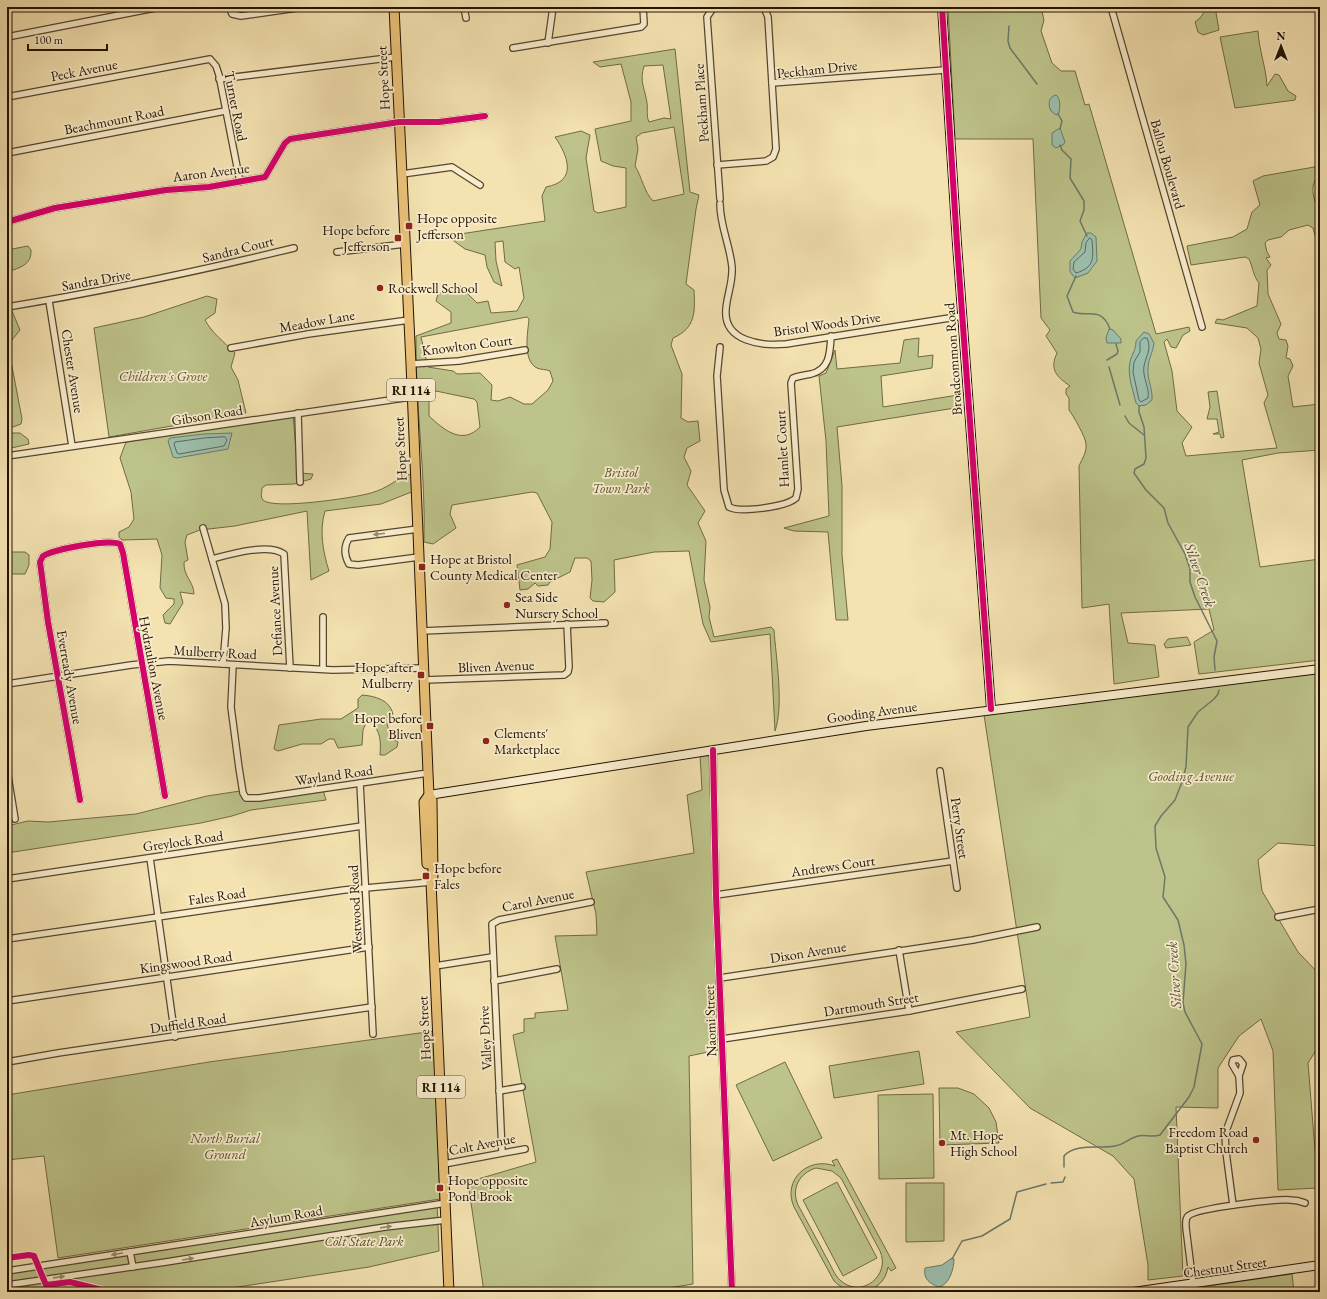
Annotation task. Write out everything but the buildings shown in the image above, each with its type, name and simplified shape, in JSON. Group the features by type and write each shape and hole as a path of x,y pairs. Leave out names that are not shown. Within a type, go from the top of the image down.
{"main road":[{"name":"Hope Street","path":"394,7 406,244 411,397 429,795 424,802 428,876 431,882 449,1292"},
{"name":"Broadcommon Road","path":"942,7 962,316 991,709"},
{"name":"Gooding Avenue","path":"429,795 859,727 991,709 1320,669"},
{"name":"Chestnut Street","path":"1133,1292 1320,1266"}],"street":[{"path":"7,37 160,7"},
{"path":"229,7 232,14 241,16 304,7"},
{"path":"464,7 466,18"},
{"path":"548,43 553,7"},
{"path":"513,48 641,27 644,24 642,7"},
{"name":"Peckham Place","path":"714,7 707,17 720,201"},
{"path":"764,7 768,17 772,83"},
{"name":"Ballou Boulevard","path":"1111,7 1202,327"},
{"path":"219,79 396,57"},
{"name":"Peck Avenue","path":"7,97 203,59 212,60"},
{"name":"Turner Road","path":"212,60 216,66 219,79 240,182"},
{"name":"Peckham Drive","path":"717,165 761,162 773,157 776,149 772,83 945,70"},
{"name":"Beachmount Road","path":"7,153 226,111"},
{"name":"Aaron Avenue","path":"7,222 55,208 166,190 202,188 264,177 287,140 400,122 439,122 486,116"},
{"path":"402,174 452,167 480,185"},
{"name":"Bristol Woods Drive","path":"720,201 722,228 730,249 732,271 726,309 726,321 730,328 742,338 768,344 792,343 962,316"},
{"path":"337,252 406,244"},
{"name":"Sandra Court","path":"188,274 294,248"},
{"name":"Sandra Drive","path":"7,307 49,301 188,274"},
{"name":"Chester Avenue","path":"49,301 72,446"},
{"name":"Meadow Lane","path":"230,348 316,332 409,320"},
{"name":"Hamlet Court","path":"720,347 717,376 724,490 729,507 739,510 786,504 796,498 798,489 791,383 793,378 820,371 826,366 829,357 831,336"},
{"name":"Knowlton Court","path":"411,364 459,361 525,350"},
{"name":"Gibson Road","path":"7,456 411,397"},
{"path":"298,413 300,482"},
{"path":"203,528 226,604 223,664"},
{"path":"418,529 349,538 346,544 345,554 349,564 358,565 419,557"},
{"name":"Hydraulion Avenue","path":"42,557 60,549 108,543 120,544 123,553 165,796"},
{"name":"Defiance Avenue","path":"212,559 257,550 277,550 284,554 290,668"},
{"name":"Everready Avenue","path":"42,557 40,569 80,800"},
{"path":"323,617 323,669"},
{"path":"422,631 605,623"},
{"name":"Bliven Avenue","path":"424,680 562,675 568,672 566,624"},
{"name":"Mulberry Road","path":"7,684 169,661 323,669 423,668"},
{"name":"Wayland Road","path":"233,665 231,713 245,797 248,799 428,773"},
{"name":"Naomi Street","path":"713,750 716,895 732,1292"},
{"path":"7,770 15,819"},
{"name":"Perry Street","path":"940,771 957,888"},
{"name":"Westwood Road","path":"360,783 373,1034"},
{"name":"Greylock Road","path":"7,879 362,826"},
{"path":"150,858 168,976 175,1037"},
{"name":"Andrews Court","path":"716,895 953,861"},
{"name":"Fales Road","path":"7,939 365,888 431,882"},
{"name":"Carol Avenue","path":"492,924 499,920 591,902"},
{"path":"1278,916 1320,909"},
{"name":"Valley Drive","path":"492,924 492,957 502,1152"},
{"name":"Dixon Avenue","path":"720,978 973,940 1037,927"},
{"name":"Kingswood Road","path":"7,1001 369,947"},
{"path":"899,950 909,1011"},
{"path":"435,966 492,957"},
{"path":"494,981 557,969"},
{"name":"Dartmouth Street","path":"722,1039 909,1011 1022,989"},
{"name":"Duffield Road","path":"7,1062 58,1053 372,1007"},
{"path":"1233,1206 1225,1134 1240,1093 1239,1076"},
{"path":"499,1091 522,1087"},
{"name":"Colt Avenue","path":"444,1164 502,1152 525,1149"},
{"path":"1194,1284 1186,1228 1186,1218 1190,1214 1199,1211 1284,1200 1305,1203"},
{"name":"Asylum Road","path":"7,1270 446,1203"},
{"name":"Asylum Road","path":"7,1285 133,1267 385,1227 446,1220"},
{"path":"130,1252 133,1267"}],"green space":[{"path":"948,7 1041,7 1044,20 1041,31 1052,63 1061,71 1075,71 1085,105 1089,104 1156,334 1189,327 1190,331 1183,335 1176,348 1171,347 1167,339 1164,342 1172,371 1177,411 1192,427 1182,443 1186,456 1277,448 1264,403 1268,395 1259,363 1261,349 1258,338 1247,328 1215,323 1217,319 1223,320 1257,306 1259,283 1255,277 1249,259 1245,257 1191,265 1187,246 1233,237 1247,229 1252,212 1260,205 1253,181 1263,176 1320,166 1320,174 1315,180 1313,194 1315,202 1318,203 1317,185 1320,182 1320,253 1313,228 1308,225 1289,230 1281,237 1268,240 1265,243 1270,257 1266,258 1271,265 1267,270 1268,294 1281,324 1277,333 1279,339 1286,340 1288,346 1286,358 1290,359 1293,366 1288,376 1293,407 1320,404 1320,450 1278,453 1242,460 1260,567 1320,559 1320,660 1199,674 1194,642 1214,630 1209,609 1121,613 1128,643 1155,645 1159,677 1114,684 1109,604 1082,608 1079,466 1085,453 1086,444 1082,432 1069,410 1069,398 1066,394 1066,389 1070,386 1058,376 1054,369 1057,353 1046,336 1050,330 1041,318 1033,139 955,139"},
{"path":"1207,7 1215,7 1219,30 1203,35 1198,32 1195,22 1201,17"},
{"path":"1258,31 1267,86 1275,74 1279,75 1288,91 1296,96 1295,100 1235,108 1220,37"},
{"name":"Bristol Town Park","path":"675,49 690,192 699,195 686,284 694,290 694,312 690,324 681,334 673,338 671,345 682,374 681,418 688,422 698,421 700,441 687,448 684,457 691,471 687,485 705,511 698,523 706,541 704,580 710,607 709,617 714,637 771,627 774,630 779,695 778,720 775,731 770,634 711,642 703,624 689,551 654,552 614,560 615,592 604,602 593,601 590,598 592,580 591,561 587,558 575,558 570,572 550,582 548,585 538,586 535,583 528,589 520,590 517,565 545,557 550,549 552,522 537,493 532,492 452,505 450,514 456,528 433,544 424,542 416,336 451,323 451,312 436,301 438,294 448,289 460,286 477,303 488,301 491,313 517,311 524,298 519,267 515,269 505,262 503,241 495,242 496,261 502,286 494,282 487,267 485,255 465,249 447,236 545,221 542,196 546,187 556,184 563,179 566,174 567,167 564,152 555,137 581,131 590,135 586,158 594,211 598,213 626,207 626,168 613,166 601,161 595,129 631,121 631,102 621,64 600,67 593,62","holes":["663,65 671,119 664,118 649,122 647,115 647,103 642,81 644,66","674,127 684,194 653,201 650,197 635,166 638,149 636,137 642,133","527,317 529,319 527,338 529,359 537,368 550,371 553,381 548,390 532,404 524,404 510,397 498,401 491,400 492,385 480,373 457,374 453,371 428,367 421,337","436,391 474,399 477,402 480,427 473,433 460,435 453,434 440,426 429,416 429,397 431,392"]},
{"path":"28,246 31,250 31,255 27,262 20,267 7,272 7,250"},
{"name":"Children's Grove","path":"207,296 217,299 215,313 205,320 215,333 235,353 231,367 238,380 246,413 109,437 94,328 144,317"},
{"path":"7,299 20,330 8,345 22,419 21,424 7,429"},
{"path":"919,338 918,357 933,355 932,368 881,376 883,407 958,395 961,407 837,427 842,486 842,555 848,620 836,620 828,532 794,531 784,528 829,516 826,441 819,376 826,373 835,350 837,369 900,363 904,340"},
{"path":"1217,391 1224,437 1221,438 1220,434 1213,434 1219,432 1217,419 1207,419 1210,407 1208,392"},
{"path":"293,415 298,473 313,474 311,479 294,484 266,485 262,488 261,496 263,500 270,503 296,504 358,496 382,489 405,474 411,475 414,491 381,504 325,511 322,526 322,541 329,571 311,580 307,511 235,526 200,530 187,535 185,542 188,560 184,562 184,567 194,590 194,594 180,592 183,603 170,624 165,623 163,615 174,604 174,599 166,598 160,588 162,555 157,539 122,540 119,537 119,532 129,527 134,519 131,492 120,458 126,442"},
{"path":"10,433 20,433 28,439 29,444 7,449 7,438"},
{"path":"7,552 25,552 29,555 29,565 25,574 12,574 7,570"},
{"path":"1187,637 1191,645 1166,648 1164,644 1168,639"},
{"path":"1320,673 1320,846 1278,843 1258,860 1262,891 1298,952 1320,975 1320,1044 1308,1063 1318,1188 1278,1190 1273,1051 1261,1019 1239,1036 1218,1068 1218,1108 1176,1107 1183,1276 1148,1280 1148,1265 1134,1179 1113,1156 1030,1108 956,1032 1030,1017 984,715"},
{"path":"362,695 372,696 385,702 389,705 393,714 386,718 390,737 398,742 397,747 385,755 380,755 379,733 371,722 367,721 363,730 362,745 338,748 334,739 329,739 321,744 302,744 278,751 274,749 279,725 321,719 341,719 358,708 358,699"},
{"path":"700,755 709,756 718,1050 689,1056 693,1284 656,1290 656,1292 484,1292 468,1182 536,1162 513,1035 524,1032 524,1019 535,1018 535,1013 568,1010 555,936 597,935 596,914 586,872 694,853 687,795 702,790"},
{"path":"323,790 326,800 251,810 201,823 7,853 7,826 28,821 48,822 136,814 207,796 240,791 245,801"},
{"name":"North Burial Ground","path":"434,1031 440,1199 58,1258 44,1156 7,1160 7,1095 209,1062"},
{"path":"919,1051 924,1084 834,1098 829,1066"},
{"path":"785,1062 822,1138 773,1161 736,1085"},
{"path":"939,1088 958,1088 974,1094 989,1108 996,1122 999,1143 940,1145"},
{"path":"933,1094 934,1178 879,1179 878,1095"},
{"path":"837,1159 896,1268 891,1271 888,1267 885,1276 880,1283 874,1288 866,1291 858,1292 849,1290 841,1287 834,1281 794,1207 791,1197 795,1180 800,1173 807,1167 816,1164 835,1166 832,1161","holes":["816,1168 832,1171 841,1178 880,1251 882,1268 878,1276 865,1286 849,1286 839,1279 796,1199 795,1193 798,1182 810,1170"]},
{"path":"837,1182 877,1258 843,1276 803,1200"},
{"path":"906,1183 944,1183 944,1241 906,1242"},
{"name":"Colt State Park","path":"437,1202 439,1251 369,1267 205,1292 7,1292 7,1272 222,1239"},
{"path":"1292,1274 1294,1292 1166,1292"}],"water":[{"path":"1056,95 1059,99 1060,106 1059,113 1056,115 1051,111 1049,104 1050,99"},
{"path":"1060,128 1065,142 1063,145 1056,148 1052,145 1052,133"},
{"path":"1087,233 1091,233 1096,237 1097,261 1088,273 1075,278 1070,272 1070,261 1081,249 1082,242"},
{"path":"1109,329 1113,330 1121,339 1121,343 1107,343 1106,338"},
{"path":"1144,332 1149,334 1154,343 1148,368 1152,400 1146,405 1139,406 1136,403 1132,388 1129,367 1136,341"},
{"path":"232,433 228,449 177,458 173,457 168,441 170,438 204,434"},
{"path":"952,1258 954,1259 953,1267 948,1280 943,1286 939,1287 926,1278 925,1268 942,1265"}],"waterway":[{"path":"1009,26 1008,41 1010,48 1037,84"},
{"path":"1058,114 1062,121 1060,129"},
{"path":"1060,145 1062,150 1071,159 1070,178 1084,201 1084,210 1080,221 1087,236"},
{"path":"1076,276 1067,296 1073,312 1098,315 1102,317 1110,329"},
{"path":"1107,360 1117,354 1118,351 1116,344"},
{"path":"1109,367 1120,405"},
{"name":"Silver Creek","path":"1139,406 1139,412 1144,427 1146,458 1144,464 1135,469 1134,473 1146,490 1164,508 1168,523 1185,554 1190,569 1190,582 1195,597 1217,641 1214,657 1215,670"},
{"path":"1125,416 1129,423 1144,435"},
{"name":"Silver Creek","path":"1064,1167 1064,1156 1074,1149 1109,1147 1121,1144 1138,1136 1160,1135 1189,1097 1194,1087 1202,1044 1185,1012 1183,1003 1186,964 1184,945 1178,920 1163,897 1165,877 1156,848 1155,826 1161,816 1175,800 1182,782 1186,767 1188,727 1198,712 1214,699 1219,690"},
{"name":"Silver Creek","path":"1051,1183 1063,1182 1065,1177"},
{"name":"Silver Creek","path":"952,1259 962,1241 982,1236 1010,1219 1017,1192 1046,1184"},
{"name":"Silver Creek","path":"940,1292 941,1287"}],"cycle path":[{"path":"942,7 957,244 991,709"},
{"path":"7,222 55,208 166,190 209,187 265,177 285,143 290,139 399,122 439,122 485,116"},
{"path":"80,800 48,622 40,562 43,556 58,550 104,543 120,544 123,553 165,796"},
{"path":"713,750 716,895 732,1292"},
{"path":"7,1258 29,1255 34,1256 46,1285 70,1282 102,1290"}],"place":[{"name":"Hope opposite Jefferson","path":"409,226"},
{"name":"Hope before Jefferson","path":"398,238"},
{"name":"Rockwell School","path":"380,288"},
{"name":"Hope at Bristol County Medical Center","path":"422,567"},
{"name":"Sea Side Nursery School","path":"507,605"},
{"name":"Hope after Mulberry","path":"421,675"},
{"name":"Hope before Bliven","path":"430,726"},
{"name":"Clements' Marketplace","path":"486,741"},
{"name":"Hope before Fales","path":"426,876"},
{"name":"Freedom Road Baptist Church","path":"1256,1140"},
{"name":"Mt. Hope High School","path":"942,1143"},
{"name":"Hope opposite Pond Brook","path":"440,1188"}]}
